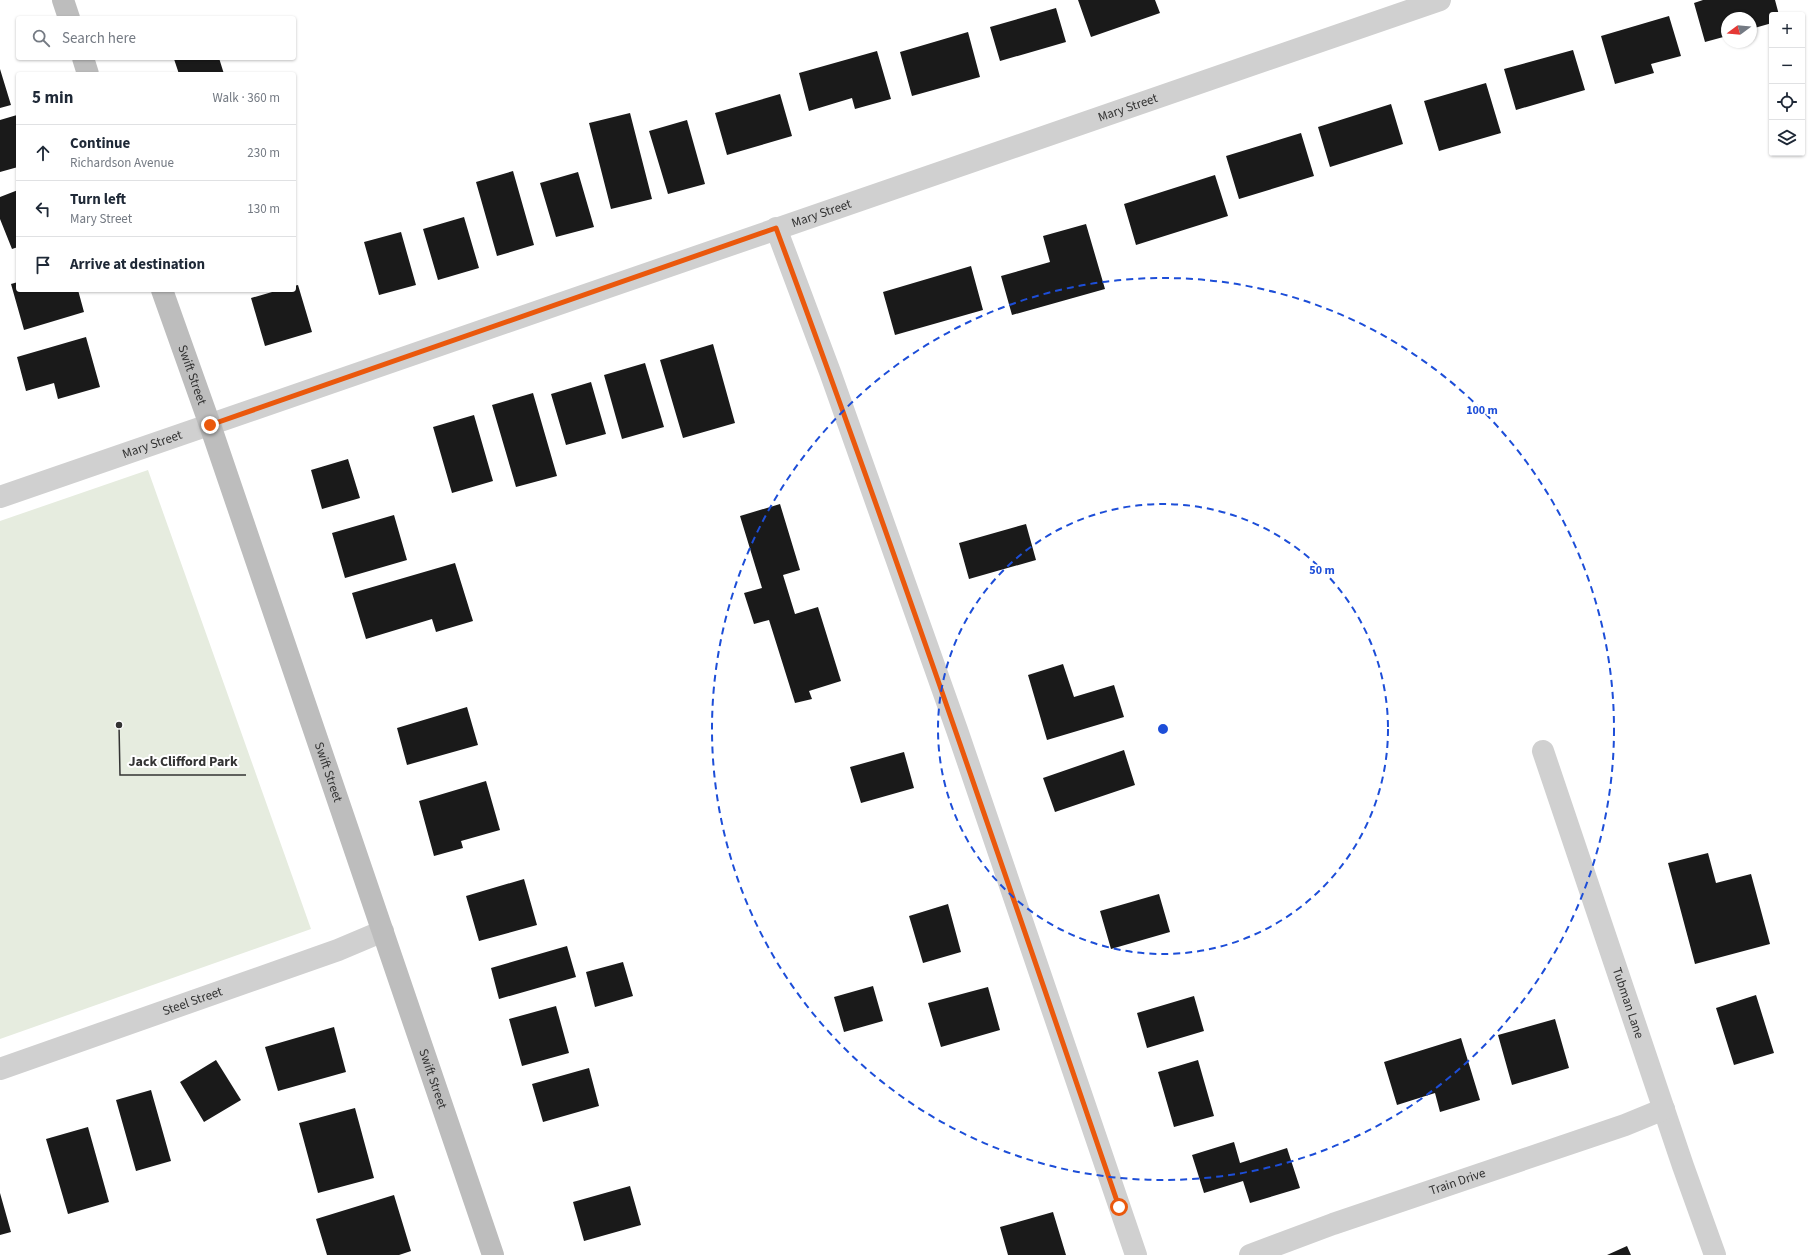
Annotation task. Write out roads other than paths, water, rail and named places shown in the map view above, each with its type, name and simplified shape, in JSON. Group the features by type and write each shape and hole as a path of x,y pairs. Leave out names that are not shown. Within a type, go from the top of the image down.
{"main road":[{"path":"63,0 68,16"},
{"path":"84,60 87,72"},
{"name":"Swift Street","path":"163,292 210,425 493,1255"}],"street":[{"name":"Mary Street","path":"0,497 1440,0"},
{"path":"776,228 830,372 951,715 1136,1255"},
{"name":"Tubman Lane","path":"1543,751 1715,1255"},
{"name":"Steel Street","path":"0,1068 338,950 383,931"},
{"name":"Train Drive","path":"1250,1255 1340,1222 1625,1125 1664,1109"}],"place":[{"name":"Jack Clifford Park","path":"119,725"}]}
